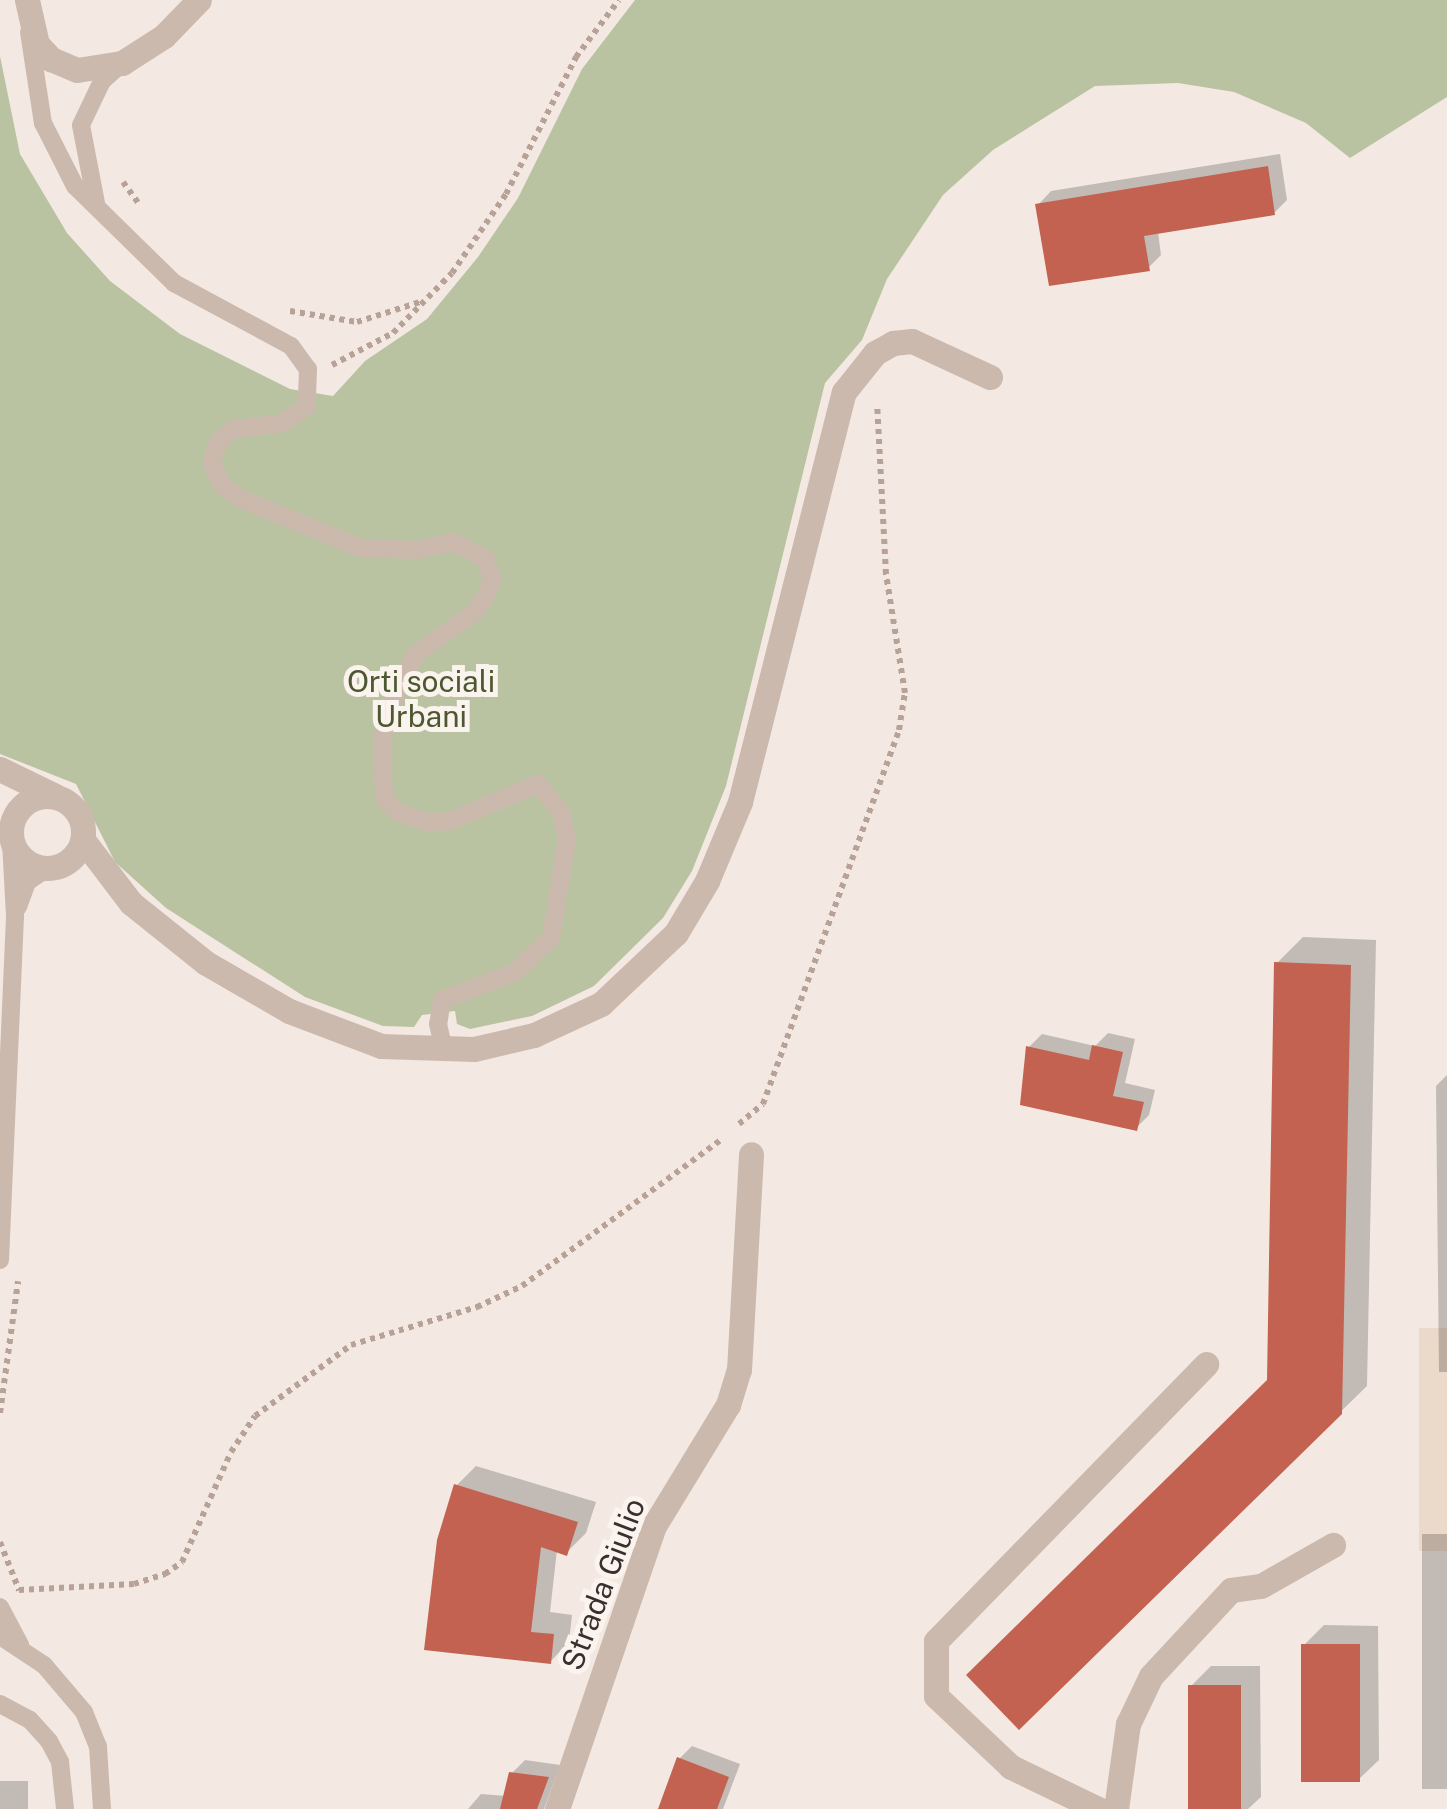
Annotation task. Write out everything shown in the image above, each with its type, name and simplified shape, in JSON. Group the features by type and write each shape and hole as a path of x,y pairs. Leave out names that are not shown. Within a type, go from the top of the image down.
{"street":[{"path":"28,11 51,60 78,70 122,63 164,36 198,0"},
{"path":"0,799 19,856 52,868 146,916 206,963 289,1012 381,1046 444,1050 534,1036 601,1004 676,932 708,881 740,802 844,392 875,353 912,341 990,377"},
{"path":"0,769 72,805 83,840 146,916"},
{"path":"11,833 20,807 55,796"},
{"path":"52,868 83,840"},
{"name":"Strada Giulio","path":"557,1809 654,1526 728,1404 739,1370 751,1154"},
{"path":"1098,1809 1011,1767 936,1696 936,1640 1206,1364"},
{"path":"1116,1809 1128,1724 1151,1676 1232,1590 1261,1586 1333,1545"}],"lane":[{"path":"28,11 43,124 57,160 100,213 174,284 291,346 308,369 307,406 283,423 234,429 218,442 212,463 220,484 240,499 361,548 416,550 452,542 486,559 492,579 476,611 416,654 396,691 382,738 384,798 397,812 426,822 450,820 538,784 561,812 566,840 551,938 515,972 442,1000 438,1024 444,1050"},
{"path":"100,213 86,176 81,126 102,80 122,63"},
{"path":"0,1260 15,916 11,833"},
{"path":"15,916 26,882 52,868"},
{"path":"0,1608 20,1644 84,1712 98,1746 102,1809"},
{"path":"0,1636 20,1644"},
{"path":"0,1704 30,1720 49,1741 60,1762 64,1809"}],"path":[{"path":"284,309 357,322 428,298 478,240 576,57 619,0"},
{"path":"118,176 148,214"},
{"path":"0,1542 19,1590 134,1584 164,1574 182,1562 231,1452 255,1416 351,1344 477,1307 522,1286 682,1173 762,1104 898,730 905,693 886,574 875,353"},
{"path":"0,1413 18,1276"}],"green space":[{"name":"Orti sociali Urbani","path":"635,0 1447,0 1447,97 1350,158 1306,123 1234,92 1178,83 1095,86 993,150 943,195 887,279 862,340 825,383 726,786 692,871 663,918 594,986 532,1016 470,1029 457,1024 455,1011 422,1015 414,1027 383,1026 305,997 166,908 115,862 76,784 0,754 0,56 20,154 67,233 110,281 180,334 290,389 333,396 365,361 427,319 478,257 518,198 582,69"}],"shaded area":[{"path":"1419,1328 1447,1328 1447,1551 1419,1551"}],"building":[{"path":"1268,166 1275,215 1144,236 1150,271 1049,286 1035,204"},
{"path":"1274,962 1351,965 1342,1414 1019,1730 966,1675 1267,1380"},
{"path":"1092,1045 1123,1052 1113,1096 1144,1102 1137,1131 1020,1105 1026,1046 1089,1060"},
{"path":"454,1484 578,1522 567,1556 541,1547 531,1632 554,1634 551,1664 424,1650 437,1540"},
{"path":"1301,1644 1360,1644 1360,1782 1301,1782"},
{"path":"1188,1685 1241,1685 1241,1809 1188,1809"},
{"path":"677,1757 729,1777 717,1809 658,1809"},
{"path":"509,1772 549,1777 537,1809 500,1809"}]}
